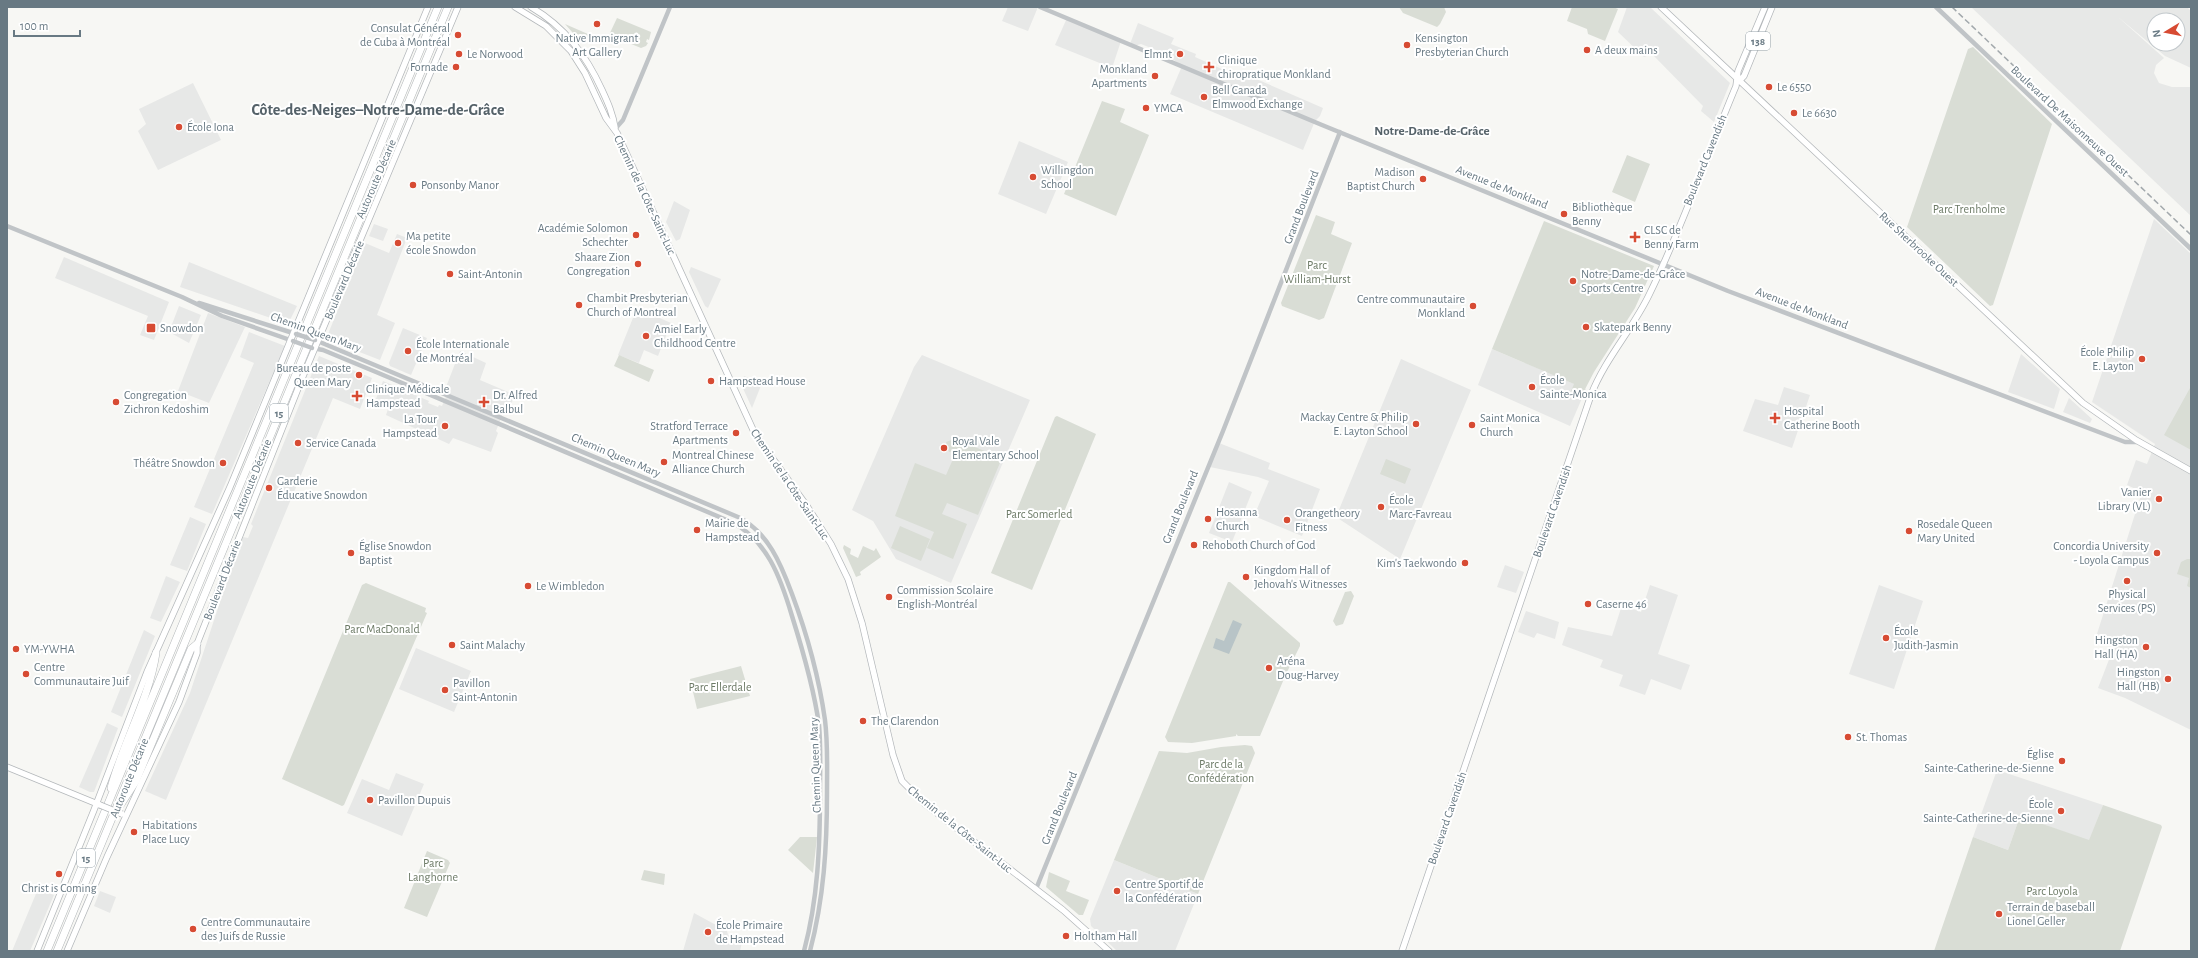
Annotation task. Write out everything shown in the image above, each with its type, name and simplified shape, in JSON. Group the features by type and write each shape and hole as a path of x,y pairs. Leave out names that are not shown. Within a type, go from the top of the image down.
{"highway":[{"name":"Autoroute Décarie","path":"47,951 438,7"},
{"name":"Autoroute Décarie","path":"57,951 448,7"},
{"path":"112,820 136,781 191,649 197,644"},
{"path":"105,814 121,752 153,674 156,653"}],"main road":[{"path":"37,951 98,804 125,726 219,513 292,341 428,7"},
{"name":"Boulevard Décarie","path":"67,951 124,815 182,694 197,654 197,644 244,521 314,348 458,7"},
{"name":"Chemin de la Côte-Saint-Luc","path":"515,7 546,26 571,51 585,73 606,118 615,129 755,434 815,518 835,552 848,579 862,623 893,755 902,781 925,804 1036,889 1077,922 1109,951"},
{"name":"Chemin de la Côte-Saint-Luc","path":"531,7 556,25 585,57 613,115 615,129"},
{"name":"Rue Sherbrooke Ouest","path":"1661,7 2078,398 2100,416 2140,442 2191,471"},
{"name":"Boulevard Cavendish","path":"1402,951 1591,395 1601,374 1645,302 1663,264 1736,86 1764,7"},
{"name":"Boulevard Cavendish","path":"1738,79 1744,76 1772,7"},
{"path":"7,767 124,815"}],"street":[{"path":"615,129 623,120 670,7"},
{"name":"Avenue de Monkland","path":"1040,7 1663,264 2125,442 2140,442"},
{"name":"Boulevard De Maisonneuve Ouest","path":"1936,7 2191,249"},
{"name":"Grand Boulevard","path":"1036,889 1228,416 1340,132"},
{"name":"Chemin Queen Mary","path":"7,226 191,301 222,316 314,348 376,372 729,521 748,531 758,542 772,565 789,607 814,697 819,725 820,762 818,863 812,913 804,951"},
{"name":"Chemin Queen Mary","path":"191,301 317,341 738,517 751,525 767,541 784,573 800,616 819,688 826,726 826,860 820,904 810,951"}],"shaded area":[{"path":"1008,7 1038,7 1028,31 1002,21"},
{"path":"1627,7 1650,7 1730,83 1714,122 1701,111 1703,106 1652,54 1644,57 1618,32"},
{"path":"1971,7 2187,7 2191,11 2191,68 2165,56 2160,52 2186,52 2186,12 2146,12 2146,40 2118,17 2146,42 2146,52 2157,52 2164,58 2156,65 2154,73 2159,83 2172,87 2191,87 2191,216"},
{"path":"1067,18 1121,41 1112,68 1055,45"},
{"path":"1138,23 1174,38 1171,44 1196,54 1195,57 1244,79 1247,75 1323,108 1320,116 1315,121 1303,150 1170,94 1182,66 1166,54 1141,44 1134,46 1130,44"},
{"name":"École Iona","path":"193,83 221,140 158,170 138,131 146,124 139,109"},
{"name":"Willingdon School","path":"1019,141 1068,162 1046,214 998,194"},
{"path":"674,201 690,210 680,239 676,241 666,222"},
{"name":"Concordia University - Loyola Campus","path":"2154,219 2191,254 2191,730 2125,698 2098,688 2115,644 2096,637 2142,492 2127,485 2136,460 2147,464 2155,444 2092,402"},
{"path":"374,224 388,229 383,241 369,236"},
{"path":"397,234 407,238 377,315 395,323 380,360 326,339 365,243 389,253"},
{"path":"64,257 169,302 154,340 140,335 148,316 55,278"},
{"path":"189,262 297,306 288,324 180,287"},
{"path":"691,267 721,279 708,308 705,306 689,272"},
{"path":"179,306 201,315 189,343 169,332"},
{"name":"Amiel Early Childhood Centre","path":"637,308 671,323 658,356 644,350 639,363 618,355"},
{"path":"208,313 245,327 209,403 178,391"},
{"name":"École Internationale de Montréal","path":"403,328 427,338 411,375 390,366 389,363"},
{"path":"249,332 285,346 212,514 194,507 254,363 240,357"},
{"name":"École Sainte-Monica","path":"1492,349 1586,389 1570,426 1478,385"},
{"path":"460,351 486,363 480,380 515,395 507,414 503,413 496,431 498,433 491,452 453,438 449,444 386,415 388,409 374,404 383,381 429,401 428,403 438,407 439,405 442,406 449,389 446,387"},
{"path":"2021,354 2060,389 2054,409 2008,392"},
{"name":"Royal Vale Elementary School","path":"922,355 1030,400 951,583 896,559 873,521 852,510 914,367"},
{"path":"319,356 372,378 360,409 333,398 166,800 145,791 190,693 243,537 248,538 253,526 251,524"},
{"name":"Mackay Centre & Philip E. Layton School","path":"1401,359 1471,390 1400,559 1336,517"},
{"path":"744,376 762,383 752,408 741,384"},
{"name":"Hospital Catherine Booth","path":"1784,387 1810,395 1792,448 1743,431 1755,399 1778,405"},
{"path":"2069,398 2092,419 2090,423 2063,412"},
{"path":"1219,443 1270,463 1268,469 1320,489 1302,536 1254,516 1269,481 1258,477 1210,467"},
{"path":"1229,482 1252,492 1232,542 1209,533"},
{"path":"190,517 206,524 187,571 170,565"},
{"path":"1505,565 1524,572 1516,593 1497,587"},
{"path":"166,576 180,582 161,622 150,618"},
{"path":"1650,585 1678,595 1658,654 1690,665 1681,690 1651,679 1645,695 1619,686 1623,675 1600,667 1603,660 1562,645 1568,627 1612,636 1622,605 1641,612"},
{"name":"École Judith-Jasmin","path":"1879,585 1923,601 1894,689 1849,674"},
{"path":"1526,611 1559,622 1555,639 1537,633 1534,638 1518,632"},
{"path":"1233,620 1242,624 1229,654 1213,648 1216,638 1224,641"},
{"path":"144,630 155,636 122,717 111,712"},
{"path":"416,648 471,671 454,712 399,689"},
{"path":"107,723 118,728 94,792 90,792 79,787"},
{"path":"1997,770 2103,805 2089,841 2020,816 2008,850 1973,837"},
{"path":"396,773 424,784 402,836 347,813 362,779 389,790"},
{"path":"1114,860 1198,894 1175,951 1117,951 1091,926 1090,919"},
{"path":"38,889 54,895 30,951 12,951"},
{"path":"100,891 116,897 110,913 94,906"},
{"name":"École Primaire de Hampstead","path":"694,913 727,931 728,935 740,940 742,942 740,951 683,951"}],"green space":[{"path":"1399,7 1444,7 1446,12 1437,27 1403,13"},
{"path":"1572,7 1613,7 1618,9 1605,41 1588,34 1587,29 1567,21"},
{"path":"617,18 651,32 649,40 647,39 646,42 648,43 646,46 641,48 609,35"},
{"path":"565,24 597,39 588,39 584,42 581,38 580,41"},
{"name":"Parc Trenholme","path":"1973,47 2052,124 1993,305 1990,306 1907,227 1968,49"},
{"path":"1102,101 1125,109 1120,122 1149,135 1116,216 1064,194"},
{"path":"1627,155 1650,164 1635,202 1612,192"},
{"name":"Parc William-Hurst","path":"1316,215 1335,222 1331,234 1352,243 1324,318 1319,320 1282,306 1281,303"},
{"path":"1544,221 1654,266 1635,308 1594,372 1582,395 1571,391 1574,384 1492,349"},
{"path":"619,355 654,370 649,382 614,366"},
{"path":"2190,388 2191,389 2191,450 2164,435"},
{"name":"Parc Somerled","path":"1057,416 1096,434 1032,590 991,573 1055,417"},
{"path":"959,437 960,441 1002,458 978,515 947,503 942,514 967,524 953,559 927,548 934,532 895,516 915,463 946,475 957,450 949,452 946,442"},
{"path":"1386,459 1411,469 1405,484 1380,474"},
{"path":"900,526 930,539 921,561 891,548"},
{"path":"844,545 851,549 850,554 858,558 863,546 874,551 876,548 881,557 860,572 861,575 856,577 843,548"},
{"path":"2191,559 2191,588 2187,586 2189,578 2177,574 2181,562"},
{"name":"Parc de la Confédération","path":"1228,582 1230,582 1300,643 1300,646 1286,674 1260,736 1238,736 1236,734 1236,736 1192,743 1168,742 1165,737"},
{"name":"Parc MacDonald","path":"366,583 426,608 425,612 427,613 344,805 342,806 282,779 362,585"},
{"path":"1351,591 1354,596 1343,624 1336,626 1333,621 1345,592"},
{"name":"Parc Ellerdale","path":"741,666 750,696 697,709 690,679"},
{"name":"Parc de la Confédération","path":"1245,745 1252,746 1255,753 1198,894 1114,860 1159,751 1187,753 1221,747"},
{"name":"Parc Loyola","path":"2103,805 2161,825 2162,827 2120,951 1934,951 1973,837 2008,850 2020,816 2089,840"},
{"path":"800,837 817,837 813,873 788,850"},
{"name":"Parc Langhorne","path":"427,851 448,860 450,863 427,917 404,908"},
{"path":"644,870 665,874 664,885 641,880"},
{"path":"1049,872 1070,881 1066,891 1089,900 1083,915 1079,915 1046,887"}],"railway":[{"path":"1952,7 2191,235"}],"place":[{"name":"Native Immigrant Art Gallery","path":"597,24"},
{"name":"Consulat Général de Cuba à Montréal","path":"458,35"},
{"name":"Kensington Presbyterian Church","path":"1407,45"},
{"name":"A deux mains","path":"1587,50"},
{"name":"Le Norwood","path":"459,54"},
{"name":"Elmnt","path":"1180,54"},
{"name":"Fornade","path":"456,67"},
{"name":"Clinique chiropratique Monkland","path":"1209,67"},
{"name":"Monkland Apartments","path":"1155,76"},
{"name":"Le 6550","path":"1769,87"},
{"name":"Bell Canada Elmwood Exchange","path":"1204,97"},
{"name":"YMCA","path":"1146,108"},
{"name":"Le 6630","path":"1794,113"},
{"name":"École Iona","path":"179,127"},
{"name":"Willingdon School","path":"1033,177"},
{"name":"Madison Baptist Church","path":"1423,179"},
{"name":"Ponsonby Manor","path":"413,185"},
{"name":"Bibliothèque Benny","path":"1564,214"},
{"name":"Académie Solomon Schechter","path":"636,235"},
{"name":"CLSC de Benny Farm","path":"1635,237"},
{"name":"Ma petite école Snowdon","path":"398,243"},
{"name":"Shaare Zion Congregation","path":"638,264"},
{"name":"Saint-Antonin","path":"450,274"},
{"name":"Notre-Dame-de-Grâce Sports Centre","path":"1573,281"},
{"name":"Chambit Presbyterian Church of Montreal","path":"579,305"},
{"name":"Centre communautaire Monkland","path":"1473,306"},
{"name":"Skatepark Benny","path":"1586,327"},
{"name":"Snowdon","path":"151,328"},
{"name":"Amiel Early Childhood Centre","path":"646,336"},
{"name":"École Internationale de Montréal","path":"408,351"},
{"name":"École Philip E. Layton","path":"2142,359"},
{"name":"Bureau de poste Queen Mary","path":"359,375"},
{"name":"Hampstead House","path":"711,381"},
{"name":"École Sainte-Monica","path":"1532,387"},
{"name":"Clinique Médicale Hampstead","path":"357,396"},
{"name":"Congregation Zichron Kedoshim","path":"116,402"},
{"name":"Dr. Alfred Balbul","path":"484,402"},
{"name":"Hospital Catherine Booth","path":"1775,418"},
{"name":"Mackay Centre & Philip E. Layton School","path":"1416,424"},
{"name":"Saint Monica Church","path":"1472,425"},
{"name":"La Tour Hampstead","path":"445,426"},
{"name":"Stratford Terrace Apartments","path":"736,433"},
{"name":"Service Canada","path":"298,443"},
{"name":"Royal Vale Elementary School","path":"944,448"},
{"name":"Montreal Chinese Alliance Church","path":"664,462"},
{"name":"Théâtre Snowdon","path":"223,463"},
{"name":"Garderie Éducative Snowdon","path":"269,488"},
{"name":"Vanier Library (VL)","path":"2159,499"},
{"name":"École Marc-Favreau","path":"1381,507"},
{"name":"Hosanna Church","path":"1208,519"},
{"name":"Orangetheory Fitness","path":"1287,520"},
{"name":"Mairie de Hampstead","path":"697,530"},
{"name":"Rosedale Queen Mary United","path":"1909,531"},
{"name":"Rehoboth Church of God","path":"1194,545"},
{"name":"Église Snowdon Baptist","path":"351,553"},
{"name":"Concordia University - Loyola Campus","path":"2157,553"},
{"name":"Kim's Taekwondo","path":"1465,563"},
{"name":"Kingdom Hall of Jehovah's Witnesses","path":"1246,577"},
{"name":"Physical Services (PS)","path":"2127,581"},
{"name":"Le Wimbledon","path":"528,586"},
{"name":"Commission Scolaire English-Montréal","path":"889,597"},
{"name":"Caserne 46","path":"1588,604"},
{"name":"École Judith-Jasmin","path":"1886,638"},
{"name":"Saint Malachy","path":"452,645"},
{"name":"Hingston Hall (HA)","path":"2146,647"},
{"name":"YM-YWHA","path":"16,649"},
{"name":"Aréna Doug-Harvey","path":"1269,668"},
{"name":"Centre Communautaire Juif","path":"26,674"},
{"name":"Hingston Hall (HB)","path":"2168,679"},
{"name":"Pavillon Saint-Antonin","path":"445,690"},
{"name":"The Clarendon","path":"863,721"},
{"name":"St. Thomas","path":"1848,737"},
{"name":"Église Sainte-Catherine-de-Sienne","path":"2062,761"},
{"name":"Pavillon Dupuis","path":"370,800"},
{"name":"École Sainte-Catherine-de-Sienne","path":"2061,811"},
{"name":"Habitations Place Lucy","path":"134,832"},
{"name":"Christ is Coming","path":"59,874"},
{"name":"Centre Sportif de la Confédération","path":"1117,891"},
{"name":"Terrain de baseball Lionel Geller","path":"1999,914"},
{"name":"Centre Communautaire des Juifs de Russie","path":"193,929"},
{"name":"École Primaire de Hampstead","path":"708,932"},
{"name":"Holtham Hall","path":"1066,936"}],"district":[{"name":"Côte-des-Neiges–Notre-Dame-de-Grâce","path":"378,110"},
{"name":"Notre-Dame-de-Grâce","path":"1432,131"}]}
